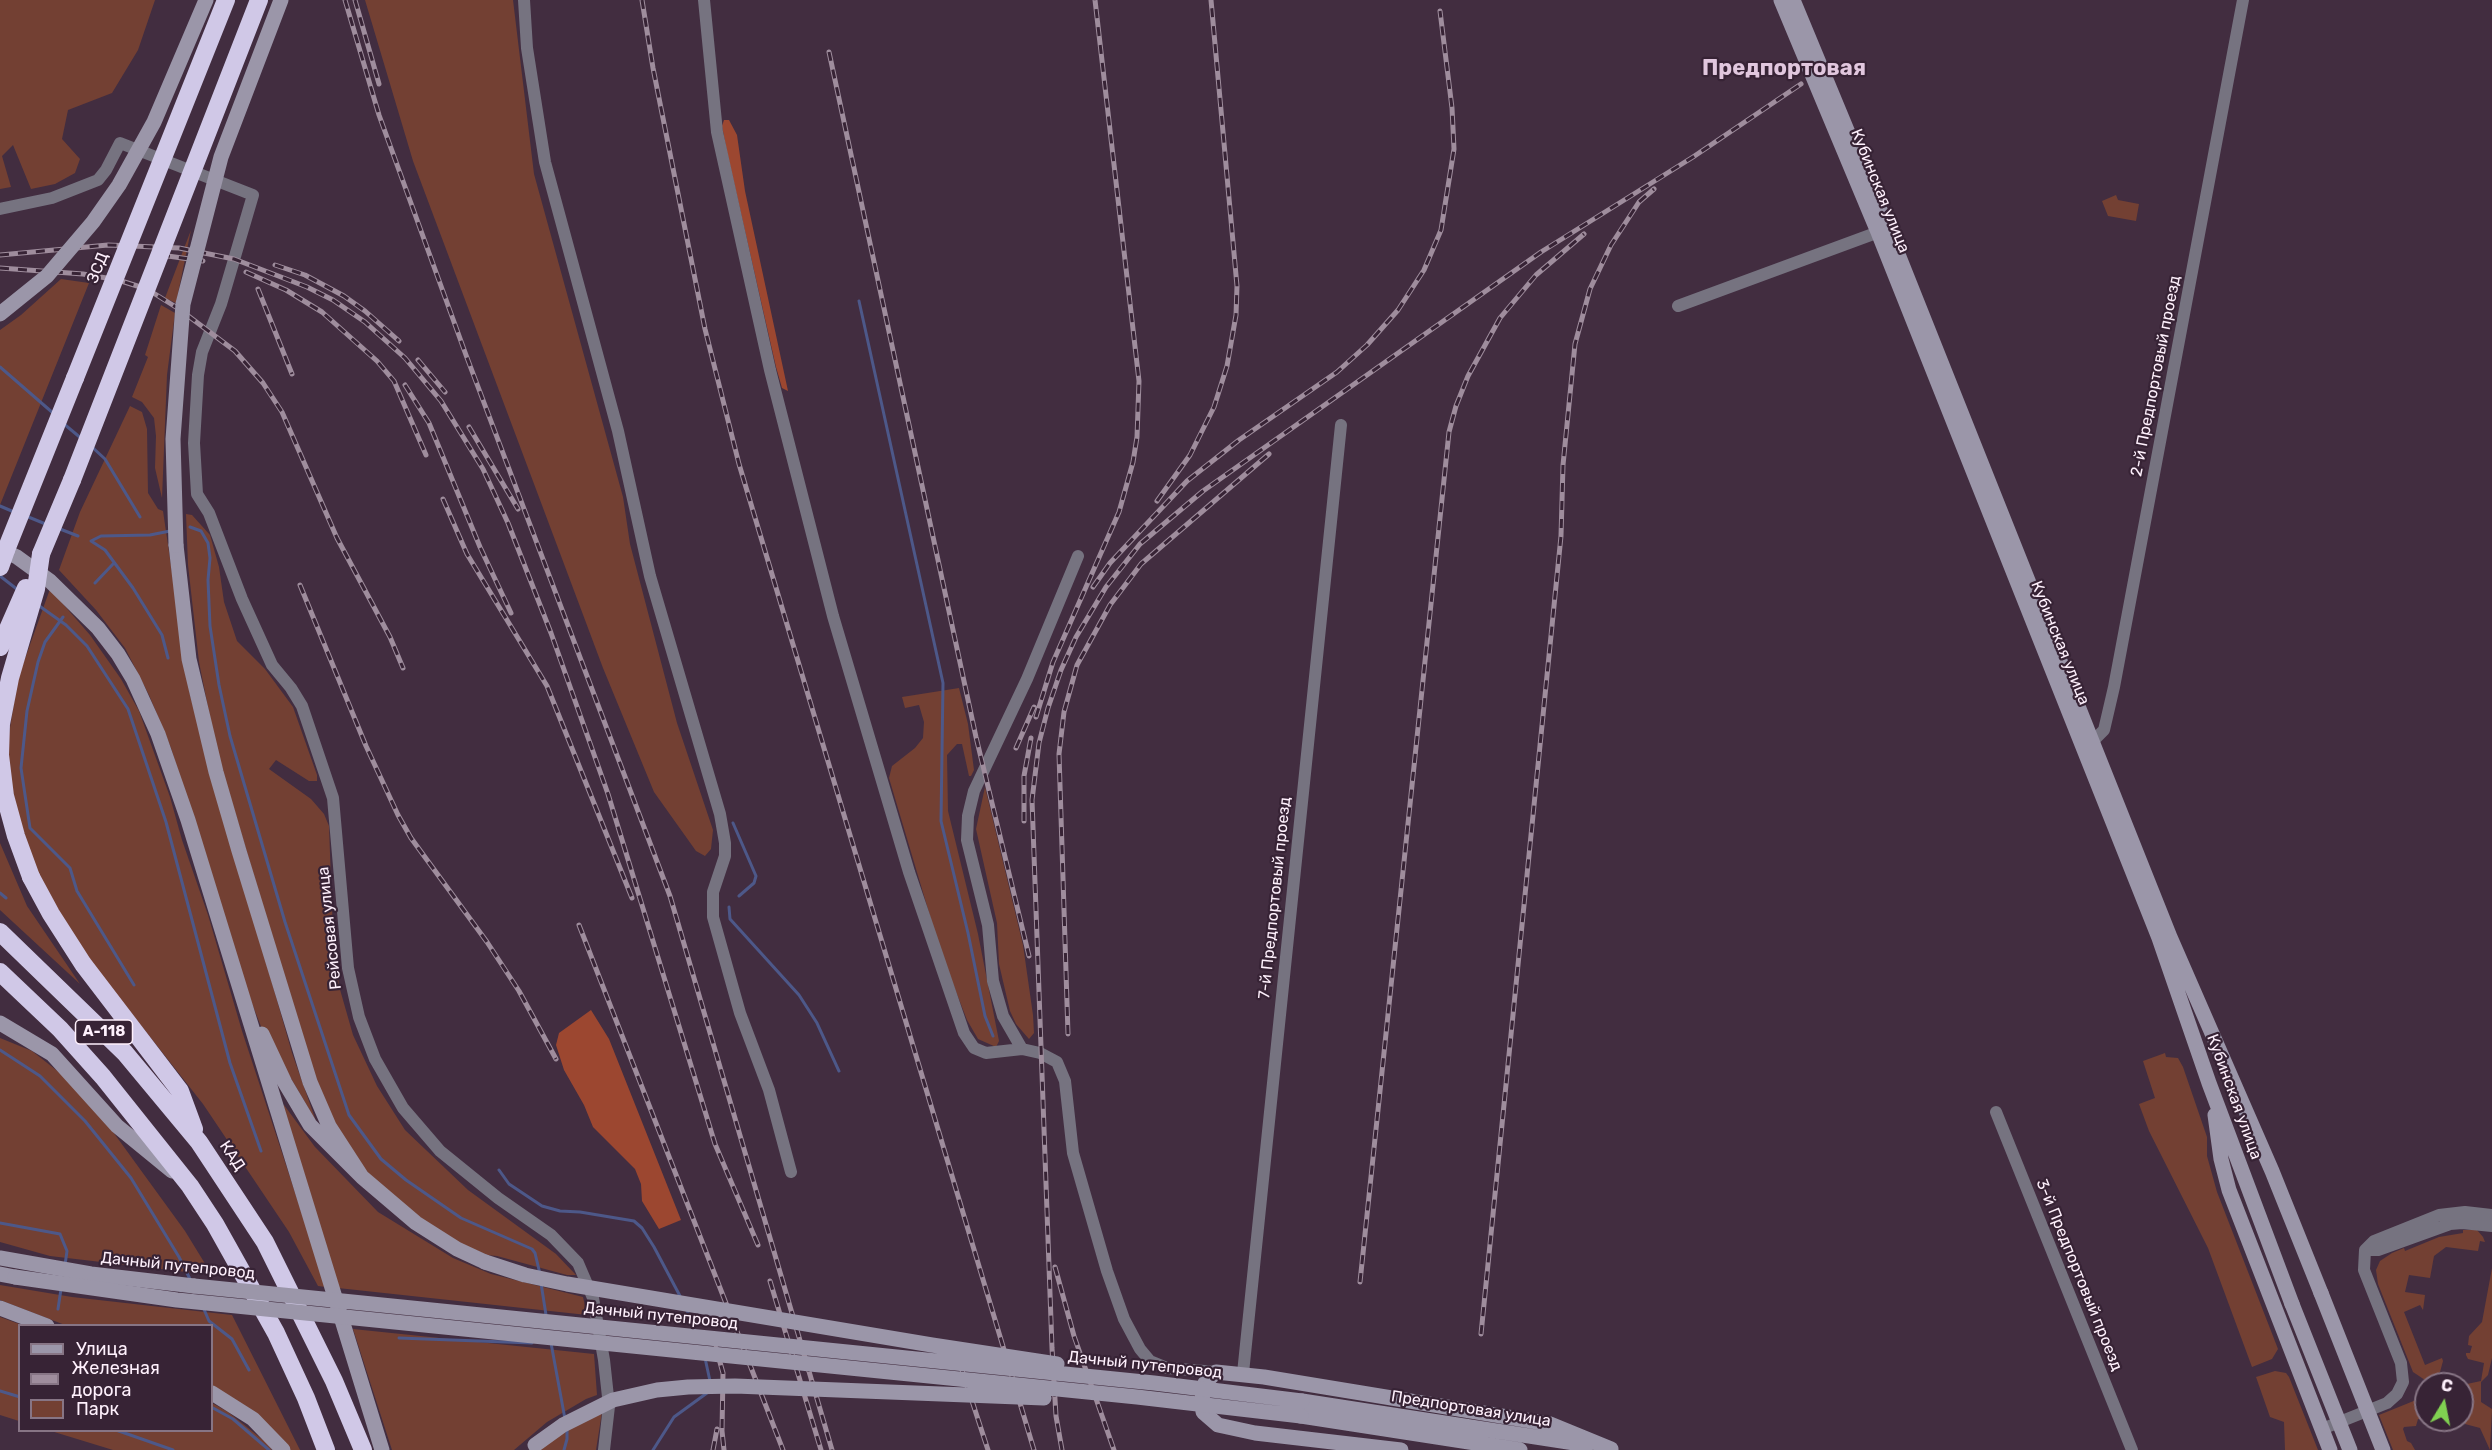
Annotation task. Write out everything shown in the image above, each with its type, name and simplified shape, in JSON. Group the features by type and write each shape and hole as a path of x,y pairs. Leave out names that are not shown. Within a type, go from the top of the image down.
{"highway":[{"name":"ЗСД","path":"2,556 226,0"},
{"path":"0,647 72,480 259,0"},
{"path":"41,554 36,589 10,678 1,724 0,755 5,796 16,837 31,877 51,914 83,964 180,1091 199,1142"},
{"name":"КАД","path":"0,932 125,1053 199,1142 265,1242 334,1381 363,1450"},
{"name":"А-118","path":"0,972 60,1029 104,1077 190,1186 220,1233 276,1333 306,1398 326,1450"}],"main road":[{"path":"0,314 46,276 93,222 119,185 154,122 206,0"},
{"path":"281,0 221,157 183,304 173,440 176,545 189,659 216,772 239,851 310,1082 329,1126 362,1178"},
{"name":"Кубинская улица","path":"1781,0 1883,230"},
{"name":"Кубинская улица","path":"1793,0 2087,744 2159,938 2209,1083 2350,1450"},
{"path":"2,556 17,557 50,581 78,607 118,654 133,679 158,734 172,771 240,988 382,1450"},
{"name":"Кубинская улица","path":"2087,744 2272,1170 2383,1450"},
{"path":"240,988 285,1083 310,1125 362,1178 416,1223 457,1249 485,1262 525,1275 567,1284 1097,1370 1154,1383"},
{"path":"0,1023 51,1054 117,1126 190,1186"},
{"path":"2209,1083 2221,1159 2229,1190 2330,1450"},
{"path":"0,1253 60,1269"},
{"name":"Дачный путепровод","path":"0,1258 60,1269 194,1286 1154,1383 1319,1411"},
{"name":"Дачный путепровод","path":"8,1276 188,1301 1137,1397 1319,1411"},
{"path":"0,1308 42,1324"},
{"path":"1401,1450 1354,1443 1254,1434 1218,1425 1203,1412 1202,1399 1205,1383 1216,1372 1243,1373 1550,1424 1614,1450"},
{"path":"533,1448 571,1420 613,1400 657,1390 688,1387 735,1386 1109,1402 1137,1397"},
{"path":"213,1394 253,1419 283,1450"},
{"name":"Предпортовая улица","path":"1319,1411 1614,1450"},
{"name":"Предпортовая улица","path":"1319,1411 1520,1450"}],"street":[{"path":"524,0 527,48 545,162 618,431 650,576 720,814 725,843 724,856 713,892 713,917 740,1013 769,1090 791,1172"},
{"path":"704,0 717,132 770,370 833,616 909,872 964,1033 974,1048 986,1053 1022,1049 1040,1053 1056,1062 1065,1081 1073,1153 1107,1271 1124,1319 1140,1349 1150,1361 1167,1368 1216,1372"},
{"name":"2-й Предпортовый проезд","path":"2087,744 2104,730 2114,687 2243,0"},
{"name":"Рейсовая улица","path":"0,209 52,198 98,180 106,170 120,142 253,195 221,304 202,352 195,409 194,443 198,494 209,513 242,599 272,665 302,705 333,798 348,968 366,1038 384,1078 403,1108 432,1143 464,1172 560,1242 578,1263 593,1298 604,1360 609,1406 604,1450"},
{"path":"1678,306 1883,230"},
{"name":"7-й Предпортовый проезд","path":"1243,1373 1341,426"},
{"path":"1022,1049 1003,1016 993,981 988,925 967,840 968,816 974,791 1028,679 1077,556"},
{"name":"3-й Предпортовый проезд","path":"1996,1112 2132,1450"},
{"path":"2322,1429 2388,1403 2397,1394 2403,1382 2401,1363 2364,1270 2365,1250 2374,1241 2439,1215 2465,1212 2492,1215"},
{"path":"2365,1250 2378,1250 2442,1226 2462,1223 2492,1226"}],"green space":[{"path":"0,0 155,0 138,50 112,93 68,110 62,139 80,159 75,173 55,184 31,189 13,145 2,156 11,187 0,189"},
{"path":"365,0 513,0 534,174 623,497 630,544 677,723 713,830 711,849 705,856 696,851 654,792 603,668 413,161"},
{"path":"2116,195 2118,200 2139,204 2136,221 2108,216 2102,201"},
{"path":"191,230 176,303 165,298"},
{"path":"61,279 89,283 0,505 0,330 21,315"},
{"path":"161,305 175,313 167,375 162,498 155,468 154,418 142,402 132,397 148,357 145,355"},
{"path":"130,406 142,412 147,429 148,493 158,509 163,511 190,695 292,1053 316,1121 262,1029 240,973 171,748 149,695 125,648 96,610 59,570 80,512"},
{"path":"186,514 192,515 210,535 219,567 224,602 237,641 265,669 293,707 317,775 317,781 309,781 276,760 269,769 311,799 324,814 329,826 333,935 339,986 353,1035 377,1086 405,1130 468,1190 556,1254 576,1275 567,1275 487,1255 460,1244 420,1219 369,1174 344,1145 316,1084 217,752 199,662 188,565"},
{"path":"50,589 90,635 121,679 139,711 170,797 242,1031 326,1287 318,1286 289,1232 203,1104 80,948 35,869 15,803 9,769 9,734 18,678"},
{"path":"959,688 968,724 974,770 969,776 962,744 957,744 947,755 948,811 978,934 999,1041 996,1047 978,1039 967,1020 941,953 889,778 892,766 915,748 923,738 924,722 919,705 905,708 902,697"},
{"path":"985,787 1023,945 1033,1015 1034,1033 1029,1039 1016,1024 1010,1011 999,964 997,923 976,829"},
{"path":"0,843 27,906 80,984 0,910"},
{"path":"0,1038 32,1051 84,1092 185,1231 212,1275 50,1256 0,1242"},
{"path":"2165,1053 2166,1057 2178,1058 2183,1067 2207,1137 2207,1156 2217,1192 2278,1349 2272,1359 2252,1367 2208,1248 2149,1131 2139,1104 2155,1098 2143,1061"},
{"path":"284,1105 315,1147 378,1212 453,1258 491,1274 583,1297 587,1315 338,1288 282,1107"},
{"path":"2463,1230 2477,1230 2485,1242 2480,1241 2478,1251 2446,1247 2434,1256 2430,1278 2409,1275 2405,1292 2425,1295 2423,1310 2420,1305 2404,1312 2425,1365 2442,1358 2443,1361 2440,1372 2414,1373 2378,1284 2376,1270 2380,1261 2392,1253 2404,1248 2405,1251 2439,1237 2463,1233"},
{"path":"2492,1268 2492,1358 2488,1375 2481,1382 2481,1402 2492,1409 2490,1450 2480,1428 2474,1426 2474,1382 2481,1381 2484,1363 2468,1359 2466,1355 2470,1353 2472,1346 2468,1345 2469,1336 2482,1322"},
{"path":"0,1285 72,1297 232,1315 300,1450 289,1450 213,1387 213,1324 62,1324 0,1300"},
{"path":"0,1317 19,1324 18,1421 0,1415"},
{"path":"353,1329 594,1354 597,1395 547,1422 514,1450 392,1450"},
{"path":"2275,1371 2286,1373 2289,1377 2318,1450 2285,1450 2284,1422 2270,1417 2256,1377"},
{"path":"2414,1401 2414,1426 2403,1429 2407,1441 2415,1450 2393,1450 2379,1415"},
{"path":"213,1404 228,1412 268,1444 272,1450 113,1450 54,1432 213,1432"},
{"path":"602,1412 596,1450 537,1450 558,1434"}],"shaded area":[{"path":"724,120 729,120 737,135 745,191 788,391 782,388 776,367 727,152 722,126"},
{"path":"591,1010 609,1039 681,1220 659,1229 642,1201 641,1184 635,1169 593,1127 584,1105 564,1070 556,1045 559,1033"}],"waterway":[{"path":"859,301 943,683 941,821 985,1016 993,1036"},
{"path":"0,367 53,413"},
{"path":"64,424 82,439"},
{"path":"92,447 105,459 140,517"},
{"path":"0,506 14,512"},
{"path":"26,516 48,525"},
{"path":"190,527 201,531 208,543 210,626 230,736 285,922 349,1115 381,1159 406,1180 461,1218 532,1249 540,1274"},
{"path":"60,529 78,536"},
{"path":"168,658 162,635 133,588 105,550 91,541 101,536 150,535 170,531"},
{"path":"95,583 114,563"},
{"path":"0,576 18,590"},
{"path":"38,605 66,625 87,646 128,709 166,822 230,1063 261,1151"},
{"path":"63,617 45,642 27,711 21,768 30,828 70,868 77,891 134,985"},
{"path":"733,823 756,876 754,883 739,896"},
{"path":"0,893 6,898"},
{"path":"729,907 730,919 799,995 817,1023 839,1071"},
{"path":"0,1050 40,1076 85,1121 131,1178 190,1279"},
{"path":"499,1170 509,1184 542,1206 560,1211 634,1221 642,1228 654,1247 680,1296"},
{"path":"0,1223 60,1234 67,1251 65,1265"},
{"path":"541,1283 546,1315"},
{"path":"58,1309 61,1289"},
{"path":"203,1307 209,1321 213,1324"},
{"path":"686,1308 695,1332"},
{"path":"213,1324 232,1339 249,1370"},
{"path":"399,1338 532,1343"},
{"path":"551,1343 565,1419"},
{"path":"705,1358 710,1381"},
{"path":"0,1391 18,1396"},
{"path":"653,1450 674,1417 707,1393"},
{"path":"213,1408 233,1419 269,1450"},
{"path":"564,1450 567,1428"},
{"path":"122,1432 173,1450"}],"railway":[{"path":"345,0 379,115 466,355 670,896 832,1450"},
{"path":"355,0 379,84"},
{"path":"642,0 653,68 705,329 739,464 1034,1450"},
{"path":"1036,717 1053,662 1119,512 1133,462 1137,437 1139,381 1095,0"},
{"path":"1157,501 1190,455 1214,407 1227,366 1236,315 1237,286 1211,0"},
{"path":"1093,587 1110,563 1187,481 1239,440 1337,372 1367,345 1398,310 1424,270 1441,230 1454,149 1452,108 1440,11"},
{"path":"829,52 976,737 1029,956"},
{"path":"1062,1450 1056,1416 1052,1348 1032,800 1039,743 1048,708 1061,670 1076,637 1106,587 1140,544 1203,491 1541,252 1693,157 1801,84"},
{"path":"1481,1334 1561,536 1563,465 1575,344 1590,289 1611,245 1639,202 1654,189"},
{"path":"1360,1282 1449,432 1468,376 1500,318 1536,275 1584,234"},
{"path":"0,255 108,245 179,248 234,259 307,287 333,300 365,322 405,358 441,401 483,469 508,523 551,633 608,794 715,1144 758,1245"},
{"path":"161,255 203,261"},
{"path":"275,265 305,275 344,296 399,341"},
{"path":"0,268 83,274 118,280 147,289 179,309 235,351 263,383 282,412 337,538 390,637 403,668"},
{"path":"246,272 286,290 322,312 377,361 394,381 426,455"},
{"path":"258,289 292,374"},
{"path":"418,360 445,392"},
{"path":"405,385 429,423 480,547 511,613"},
{"path":"469,427 518,509"},
{"path":"1068,1034 1059,754 1064,712 1077,665 1110,605 1141,564 1269,454"},
{"path":"443,499 467,554 547,686 632,898"},
{"path":"300,585 366,746 398,815 411,838 487,942 519,991 556,1059"},
{"path":"1016,748 1034,707"},
{"path":"1024,821 1024,776 1031,738"},
{"path":"579,925 783,1450"},
{"path":"1055,1267 1074,1336 1114,1450"},
{"path":"770,1281 821,1450"},
{"path":"716,1348 723,1373 724,1450"},
{"path":"961,1367 988,1450"},
{"path":"713,1450 717,1429"}],"district":[{"name":"Предпортовая","path":"1784,69"}]}
